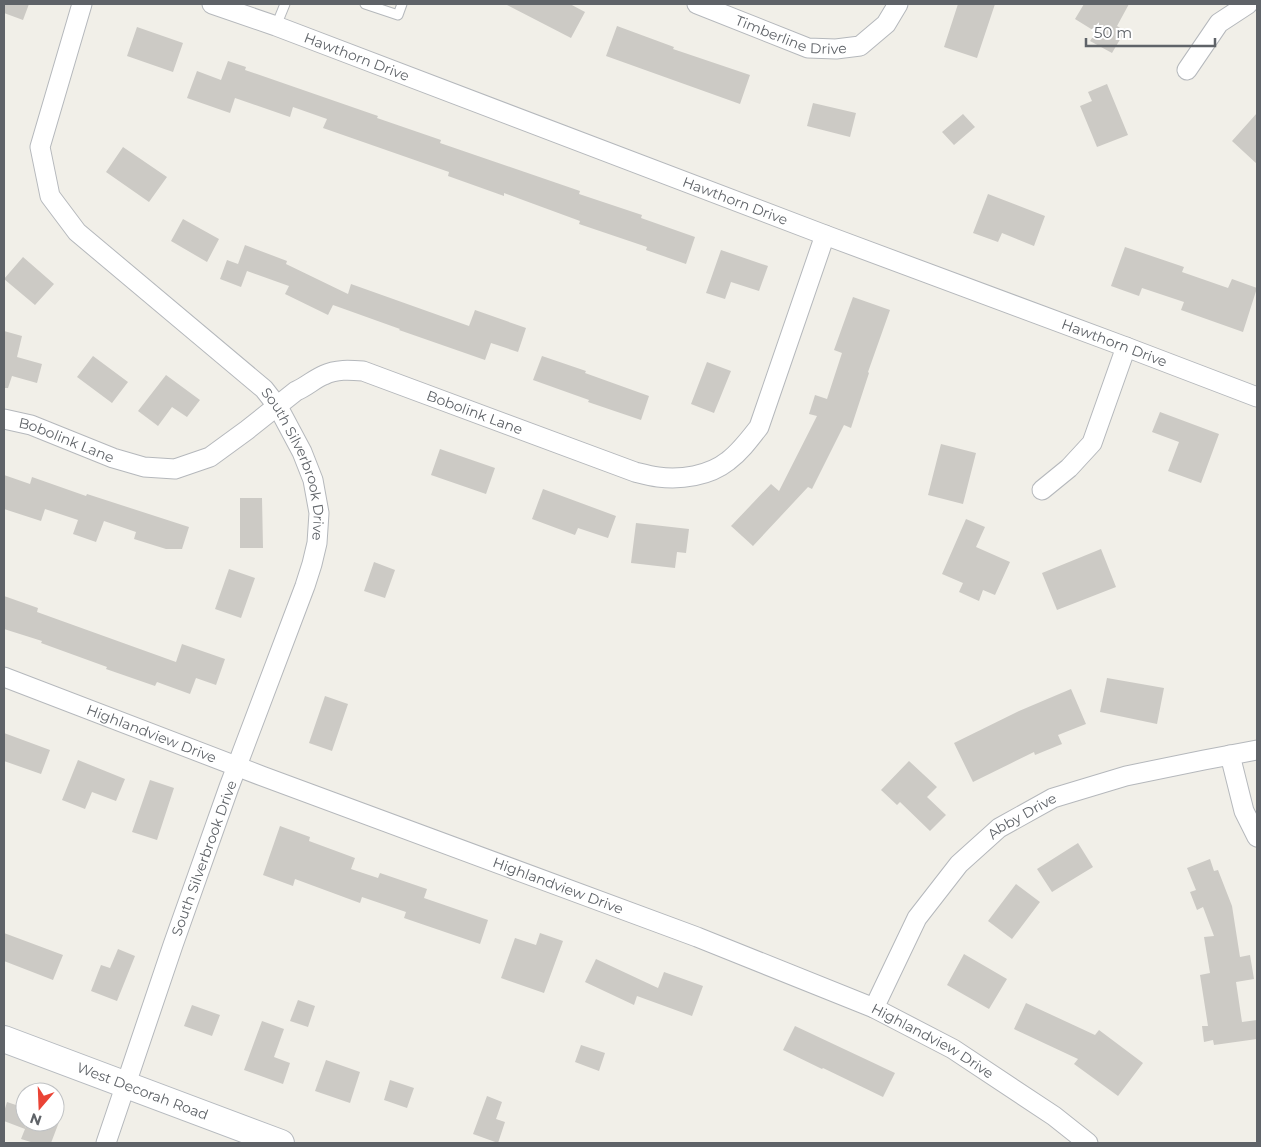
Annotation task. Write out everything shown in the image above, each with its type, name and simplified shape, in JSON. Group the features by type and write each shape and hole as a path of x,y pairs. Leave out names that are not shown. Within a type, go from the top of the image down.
{"street":[{"name":"South Silverbrook Drive","path":"82,4 40,147 50,196 77,232 264,389 278,407 302,452 313,480 319,513 317,542 305,586 237,766 173,945 106,1143"},
{"name":"Hawthorn Drive","path":"212,4 276,26 1257,397"},
{"name":"Timberline Drive","path":"697,4 808,48 836,49 860,46 886,24 898,4"},
{"path":"1187,70 1219,23 1248,4"},
{"name":"Bobolink Lane","path":"4,419 31,425 113,458 136,465 176,469 210,457 296,392 324,374 343,370 364,371 635,472 658,477 681,477 705,473 726,462 744,446 759,427 825,235"},
{"path":"1042,490 1068,468 1092,443 1126,346"},
{"name":"Highlandview Drive","path":"4,677 697,937 874,1008 953,1049 1054,1116 1088,1143"},
{"name":"Abby Drive","path":"874,1008 917,918 959,864 999,828 1053,798 1126,776 1257,750"},
{"path":"1230,755 1244,811 1257,837"},
{"name":"West Decorah Road","path":"4,1039 281,1143"}],"lane":[{"path":"276,26 285,4"},
{"path":"365,4 398,15 402,4"}],"building":[{"path":"4,4 29,4 23,20 4,13"},
{"path":"505,4 570,4 585,12 571,38"},
{"path":"958,4 995,4 977,58 944,47"},
{"path":"1084,4 1129,4 1117,26 1125,31 1112,53 1090,41 1096,32 1075,19"},
{"path":"617,26 674,47 673,49 750,75 740,104 606,56"},
{"path":"137,27 183,43 173,72 127,56"},
{"path":"228,61 246,67 245,70 441,140 440,143 580,191 579,194 642,215 641,218 695,237 686,264 646,250 647,247 579,224 580,221 504,193 504,196 448,176 449,172 323,128 327,119 293,107 290,117 235,98 230,113 187,98 197,71 221,80"},
{"path":"1107,84 1128,135 1097,147 1080,106 1092,101 1088,92"},
{"path":"813,103 856,113 850,137 807,126"},
{"path":"1257,113 1257,164 1232,141"},
{"path":"963,114 975,127 954,145 942,132"},
{"path":"123,147 167,177 149,202 106,172"},
{"path":"988,194 1045,216 1034,246 1002,233 998,242 973,233"},
{"path":"183,219 219,239 207,262 171,241"},
{"path":"245,245 287,261 286,264 348,294 351,284 469,326 475,310 526,328 518,352 491,343 485,360 333,305 328,315 285,294 289,286 247,271 241,287 220,279 227,260 238,264"},
{"path":"1125,247 1184,267 1182,272 1228,288 1232,279 1257,288 1243,332 1181,310 1184,302 1142,288 1139,296 1111,286"},
{"path":"721,250 768,266 759,291 731,282 725,299 706,293"},
{"path":"23,257 54,284 35,305 4,279"},
{"path":"853,297 890,310 851,428 844,425 812,489 808,487 753,546 731,526 771,484 779,491 817,416 809,414 815,395 827,399 842,353 834,350"},
{"path":"4,331 22,336 17,357 42,364 37,383 12,376 8,388 4,388"},
{"path":"93,356 128,382 112,403 77,377"},
{"path":"542,356 649,396 641,420 588,402 589,400 533,380"},
{"path":"707,362 731,371 714,413 691,404"},
{"path":"166,375 200,400 187,417 172,407 158,426 138,411"},
{"path":"1160,412 1219,434 1201,483 1168,471 1179,442 1152,432"},
{"path":"941,444 976,453 963,504 928,495"},
{"path":"440,449 495,468 486,494 431,475"},
{"path":"4,475 30,484 32,477 86,496 87,494 189,527 182,549 166,549 134,539 136,532 104,521 96,542 73,534 78,520 45,509 41,521 4,509"},
{"path":"543,489 616,516 608,538 578,528 575,535 532,519"},
{"path":"240,498 262,498 263,548 240,548"},
{"path":"966,519 985,527 976,547 1010,562 995,595 983,590 979,601 959,592 963,583 942,574"},
{"path":"636,523 689,529 686,553 677,552 675,568 631,563"},
{"path":"1101,549 1116,587 1057,610 1042,573"},
{"path":"374,562 395,570 385,598 364,591"},
{"path":"229,569 255,578 241,618 215,609"},
{"path":"4,596 38,608 37,612 176,662 182,644 225,659 216,685 196,678 190,694 157,682 155,686 106,669 107,667 41,643 42,641 4,629"},
{"path":"1107,678 1164,688 1157,724 1100,712"},
{"path":"1071,689 1086,724 1058,735 1062,744 1035,755 1034,752 973,782 954,743 1019,711"},
{"path":"325,696 348,704 332,751 309,743"},
{"path":"4,733 50,750 41,774 4,761"},
{"path":"78,760 125,779 116,801 92,792 85,809 62,800"},
{"path":"909,761 937,787 927,797 946,815 930,831 900,802 897,805 881,790"},
{"path":"150,780 174,788 157,840 132,832"},
{"path":"280,826 310,837 309,841 355,858 351,869 378,878 380,873 427,889 424,898 488,920 480,944 404,918 406,912 362,897 360,903 295,879 293,886 263,875"},
{"path":"1078,843 1093,867 1052,892 1037,869"},
{"path":"1210,859 1214,871 1218,870 1232,906 1240,957 1250,955 1254,979 1236,982 1242,1022 1257,1020 1257,1039 1214,1045 1213,1040 1204,1042 1202,1026 1208,1026 1200,975 1210,973 1204,937 1214,936 1203,907 1197,910 1190,892 1196,890 1187,868"},
{"path":"1016,884 1040,902 1012,939 988,921"},
{"path":"4,933 63,955 53,980 4,961"},
{"path":"540,933 563,941 544,993 501,978 515,938 536,945"},
{"path":"118,949 135,956 117,1001 91,991 101,965 110,968"},
{"path":"964,954 1007,979 989,1009 947,985"},
{"path":"596,959 658,988 664,972 703,986 692,1016 637,996 634,1005 585,982"},
{"path":"298,1000 315,1006 308,1027 290,1021"},
{"path":"1026,1003 1095,1035 1099,1030 1143,1063 1118,1096 1074,1064 1078,1059 1014,1029"},
{"path":"192,1005 220,1015 212,1036 184,1026"},
{"path":"262,1021 284,1029 274,1057 290,1063 283,1084 244,1070"},
{"path":"795,1026 895,1073 883,1097 783,1050"},
{"path":"581,1045 605,1053 599,1071 575,1062"},
{"path":"326,1060 360,1072 350,1103 315,1091"},
{"path":"390,1080 414,1088 407,1108 384,1100"},
{"path":"487,1096 502,1102 496,1119 505,1122 498,1143 473,1134"},
{"path":"7,1102 15,1105 15,1125 4,1121"},
{"path":"24,1132 55,1132 51,1143 34,1143 21,1139"}]}
